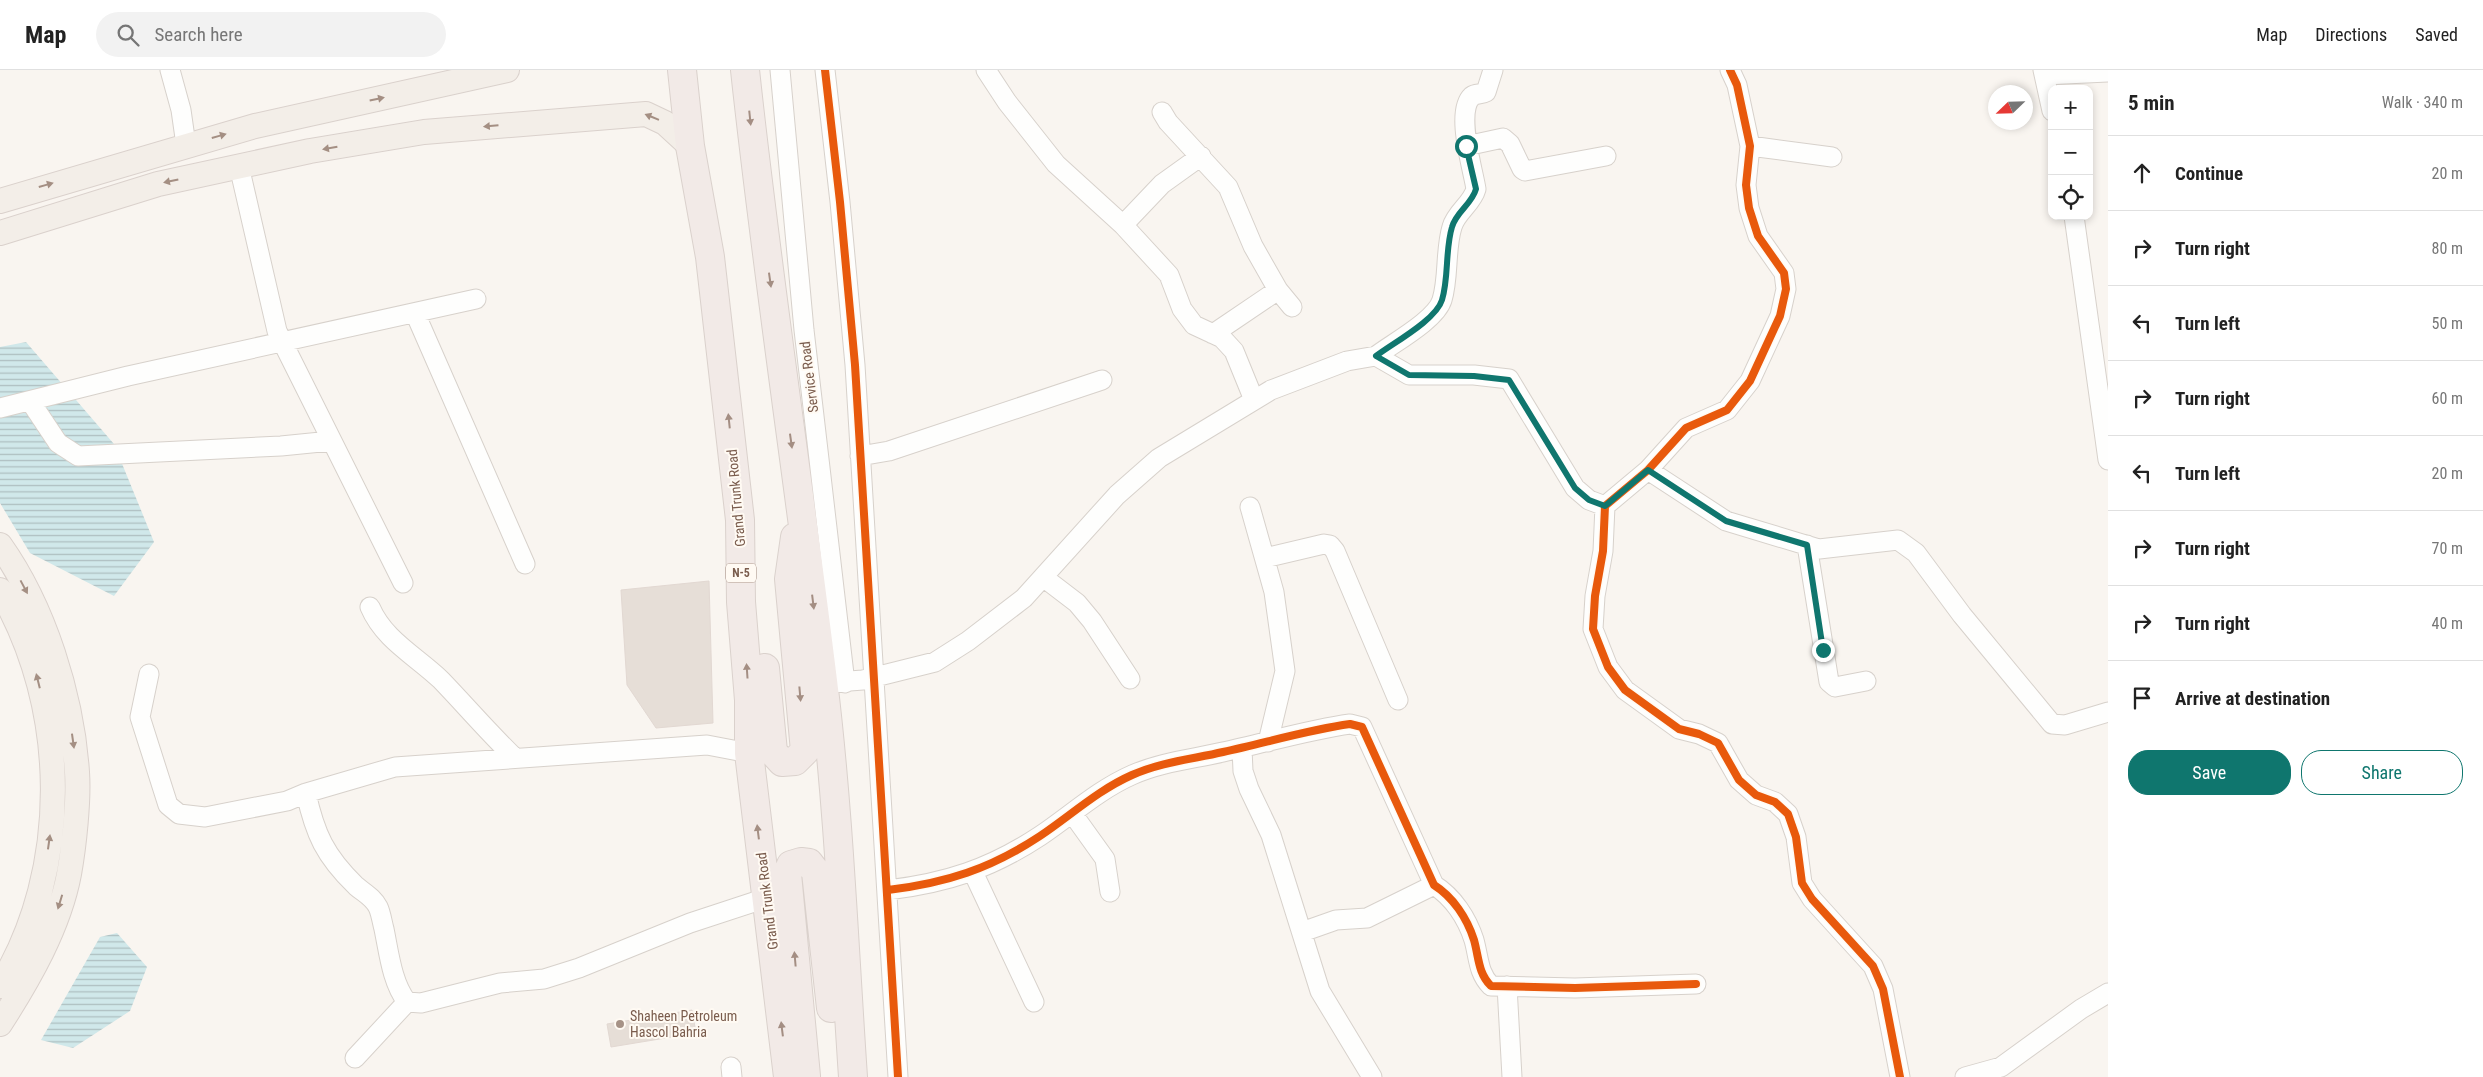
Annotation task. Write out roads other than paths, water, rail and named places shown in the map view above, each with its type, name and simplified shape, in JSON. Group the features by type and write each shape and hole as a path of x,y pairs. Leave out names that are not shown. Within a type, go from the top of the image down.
{"highway":[{"name":"Grand Trunk Road","path":"682,70 690,146 710,257 740,520 741,602 749,700 749,753 788,1077"},
{"path":"745,70 757,182 800,506 834,683 835,807 853,1077"},
{"path":"740,520 757,591 773,752 782,762 795,761 805,751 789,579 800,506"},
{"path":"806,1077 787,874 791,865 802,862 809,863 816,872 839,1077"}],"main road":[{"path":"0,200 255,126 507,70"},
{"path":"0,233 158,184 310,151 424,132 646,114 665,123 690,146"},
{"path":"0,545 33,603 64,687 77,772 69,874 53,924 26,984 0,1024"},
{"path":"0,590 22,632 36,675 53,756 50,832 45,876 24,943 0,986"}],"street":[{"path":"170,70 181,110 186,145"},
{"name":"Service Road","path":"780,70 834,683"},
{"path":"825,70 840,202 855,365 898,1077"},
{"path":"986,70 1007,102 1056,164 1124,224 1169,275 1182,308 1194,325 1222,338 1234,351 1254,400"},
{"path":"834,683 874,678 935,662 968,641 1024,598 1117,495 1159,458 1271,390 1347,361 1376,356 1435,313 1442,300 1452,228 1457,216 1475,194 1476,189 1466,146 1468,100 1475,94 1485,93 1493,70"},
{"path":"1730,70 1737,85 1750,146 1746,185 1749,208 1758,236 1784,273 1786,289 1780,316 1750,381 1727,410 1686,428 1648,470 1605,506 1603,550 1595,596 1594,629 1608,667 1625,690 1679,730 1700,734 1718,744 1739,780 1756,795 1775,802 1788,814 1796,837 1802,883 1812,899 1873,966 1883,989 1900,1077"},
{"path":"2048,94 2043,73 2108,72"},
{"path":"1162,112 1168,122 1228,187 1253,246 1278,290 1292,307"},
{"path":"1466,146 1503,138 1525,171 1606,156"},
{"path":"1750,146 1832,157"},
{"path":"1124,224 1162,184 1201,156"},
{"path":"239,166 268,294 282,342 403,583"},
{"path":"2075,220 2108,460"},
{"path":"1213,334 1278,290"},
{"path":"0,408 128,376 476,299"},
{"path":"415,313 525,564"},
{"path":"1376,356 1409,375 1474,376 1509,380 1575,488 1589,500 1605,506"},
{"path":"860,456 889,450 1102,380"},
{"path":"30,401 58,443 78,456 281,446 331,441"},
{"path":"1648,470 1726,521 1819,549 1898,540 1916,554 1962,614 2052,724 2065,724 2108,712"},
{"path":"1250,507 1274,592 1285,671 1268,742"},
{"path":"1265,558 1324,544 1330,546 1335,551 1398,700"},
{"path":"1807,545 1829,682 1835,687 1866,681"},
{"path":"1043,577 1077,603 1092,621 1130,679"},
{"path":"370,607 378,624 390,639 412,653 441,680 515,758"},
{"path":"149,674 140,717 168,805 179,814 205,817 287,801 306,793 394,767 707,745 749,753"},
{"path":"888,890 932,884 973,872 1039,837 1072,813 1131,776 1164,764 1350,724 1362,727 1434,885 1448,894 1461,913 1474,939 1483,978 1491,986 1576,988 1696,984"},
{"path":"1242,748 1243,771 1252,796 1271,835 1320,991 1372,1077"},
{"path":"306,793 320,843 356,885 371,897 379,908 393,969 401,994 407,1002 421,1003 514,980 544,979 579,968 690,923 766,898"},
{"path":"1072,813 1105,859 1110,892"},
{"path":"973,872 1034,1002"},
{"path":"1302,932 1336,920 1367,918 1434,885"},
{"path":"1507,986 1512,1077"},
{"path":"1965,1077 2001,1067 2081,1009 2108,993"},
{"path":"355,1058 407,1002"}],"water":[{"path":"26,342 114,444 154,542 114,596 30,553 0,503 0,347"},
{"path":"117,933 147,967 130,1011 73,1048 41,1040 100,937"}],"place":[{"name":"Shaheen Petroleum Hascol Bahria","path":"620,1024"}]}
